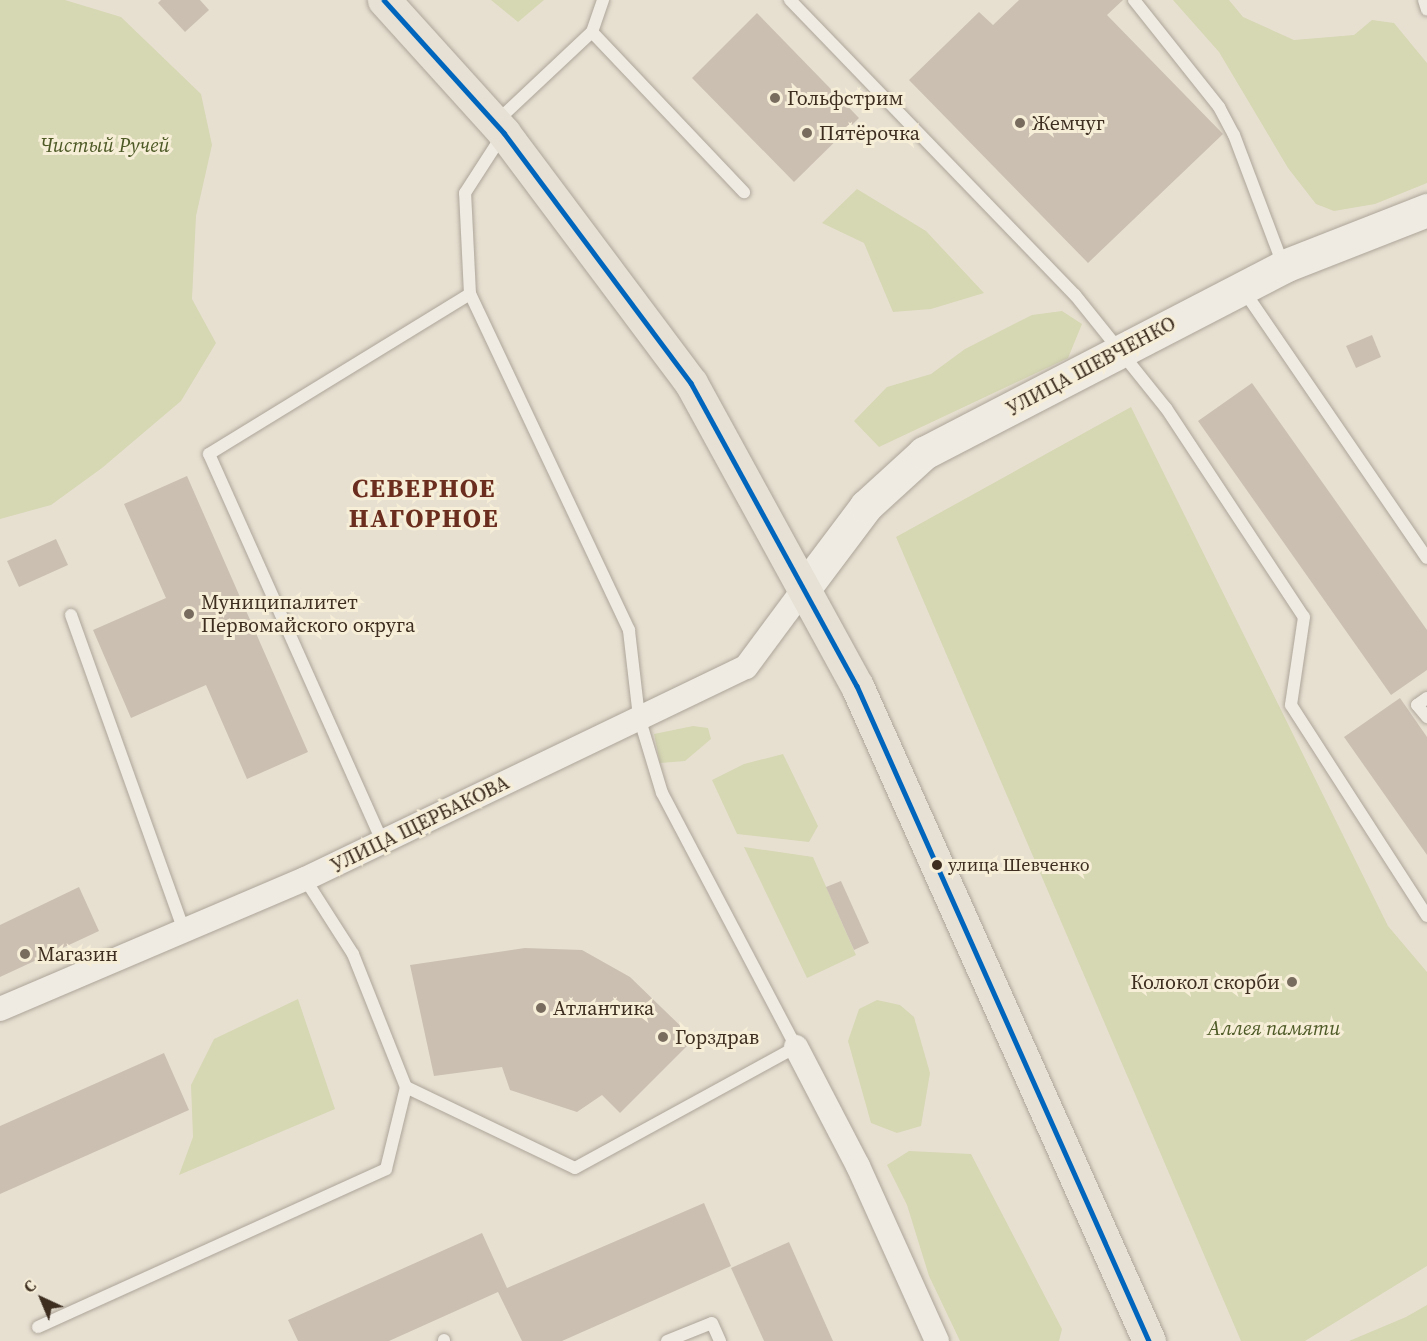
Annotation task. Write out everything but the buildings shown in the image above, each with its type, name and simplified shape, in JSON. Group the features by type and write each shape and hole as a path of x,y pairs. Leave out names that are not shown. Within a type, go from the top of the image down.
{"main road":[{"path":"384,0 500,128 691,383 862,696 1149,1341"},
{"name":"УЛИЦА ШЕВЧЕНКО","path":"803,590 866,506 924,453 1284,266 1427,210"}],"street":[{"name":"УЛИЦА ЩЕРБАКОВА","path":"0,1009 185,933 305,879 746,667 803,590"},
{"path":"796,1047 858,1166 937,1341"}],"lane":[{"path":"406,1087 575,1168 796,1047 662,793 639,717 629,630 470,294 465,194 500,128 592,32 603,0"},
{"path":"790,0 1069,288 1166,408 1304,617 1291,705 1427,916"},
{"path":"1134,0 1219,107 1234,135 1284,266"},
{"path":"1425,0 1427,10"},
{"path":"592,32 744,192"},
{"path":"1242,287 1427,558"},
{"path":"383,843 209,454 470,294"},
{"path":"71,615 185,933"},
{"path":"1427,698 1417,705 1427,717"},
{"path":"38,1327 386,1168 406,1087 353,954 305,879"},
{"path":"668,1341 712,1323 720,1341"}],"green space":[{"name":"Чистый Ручей","path":"0,0 65,0 121,17 201,94 212,145 196,216 192,299 216,343 181,401 102,468 51,505 0,519"},
{"path":"491,0 544,0 518,22"},
{"path":"1173,0 1229,0 1243,17 1294,40 1354,35 1372,20 1394,23 1427,63 1427,183 1375,204 1334,211 1316,204 1288,168 1219,52"},
{"path":"857,189 926,231 984,293 931,309 893,312 864,243 822,223"},
{"path":"1062,311 1082,324 1068,358 879,447 854,421 887,387 931,374 965,349 1032,315"},
{"name":"Аллея памяти","path":"1131,407 1388,926 1427,972 1427,1266 1305,1341 1241,1341 896,537"},
{"path":"693,726 708,728 711,739 685,761 660,763 654,734"},
{"path":"783,754 818,826 809,842 737,834 712,780 744,764"},
{"path":"744,847 813,857 856,955 807,978"},
{"path":"298,999 335,1109 179,1175 193,1137 191,1085 214,1039"},
{"path":"877,1000 900,1005 914,1017 930,1073 921,1126 897,1133 871,1123 848,1041 859,1009"},
{"path":"909,1151 971,1154 1062,1329 1059,1341 960,1341 929,1276 907,1205 887,1165"},
{"path":"1427,1305 1427,1341 1349,1341 1406,1317"}],"transit line":[{"path":"384,0 504,133 691,383 857,686 1149,1341"}],"place":[{"name":"Гольфстрим","path":"775,98"},
{"name":"Жемчуг","path":"1020,123"},
{"name":"Пятёрочка","path":"807,133"},
{"name":"Муниципалитет Первомайского округа","path":"189,614"},
{"name":"улица Шевченко","path":"937,865"},
{"name":"Магазин","path":"25,954"},
{"name":"Колокол скорби","path":"1292,982"},
{"name":"Атлантика","path":"541,1008"},
{"name":"Горздрав","path":"663,1037"}],"district":[{"name":"СЕВЕРНОЕ НАГОРНОЕ","path":"424,504"}]}
